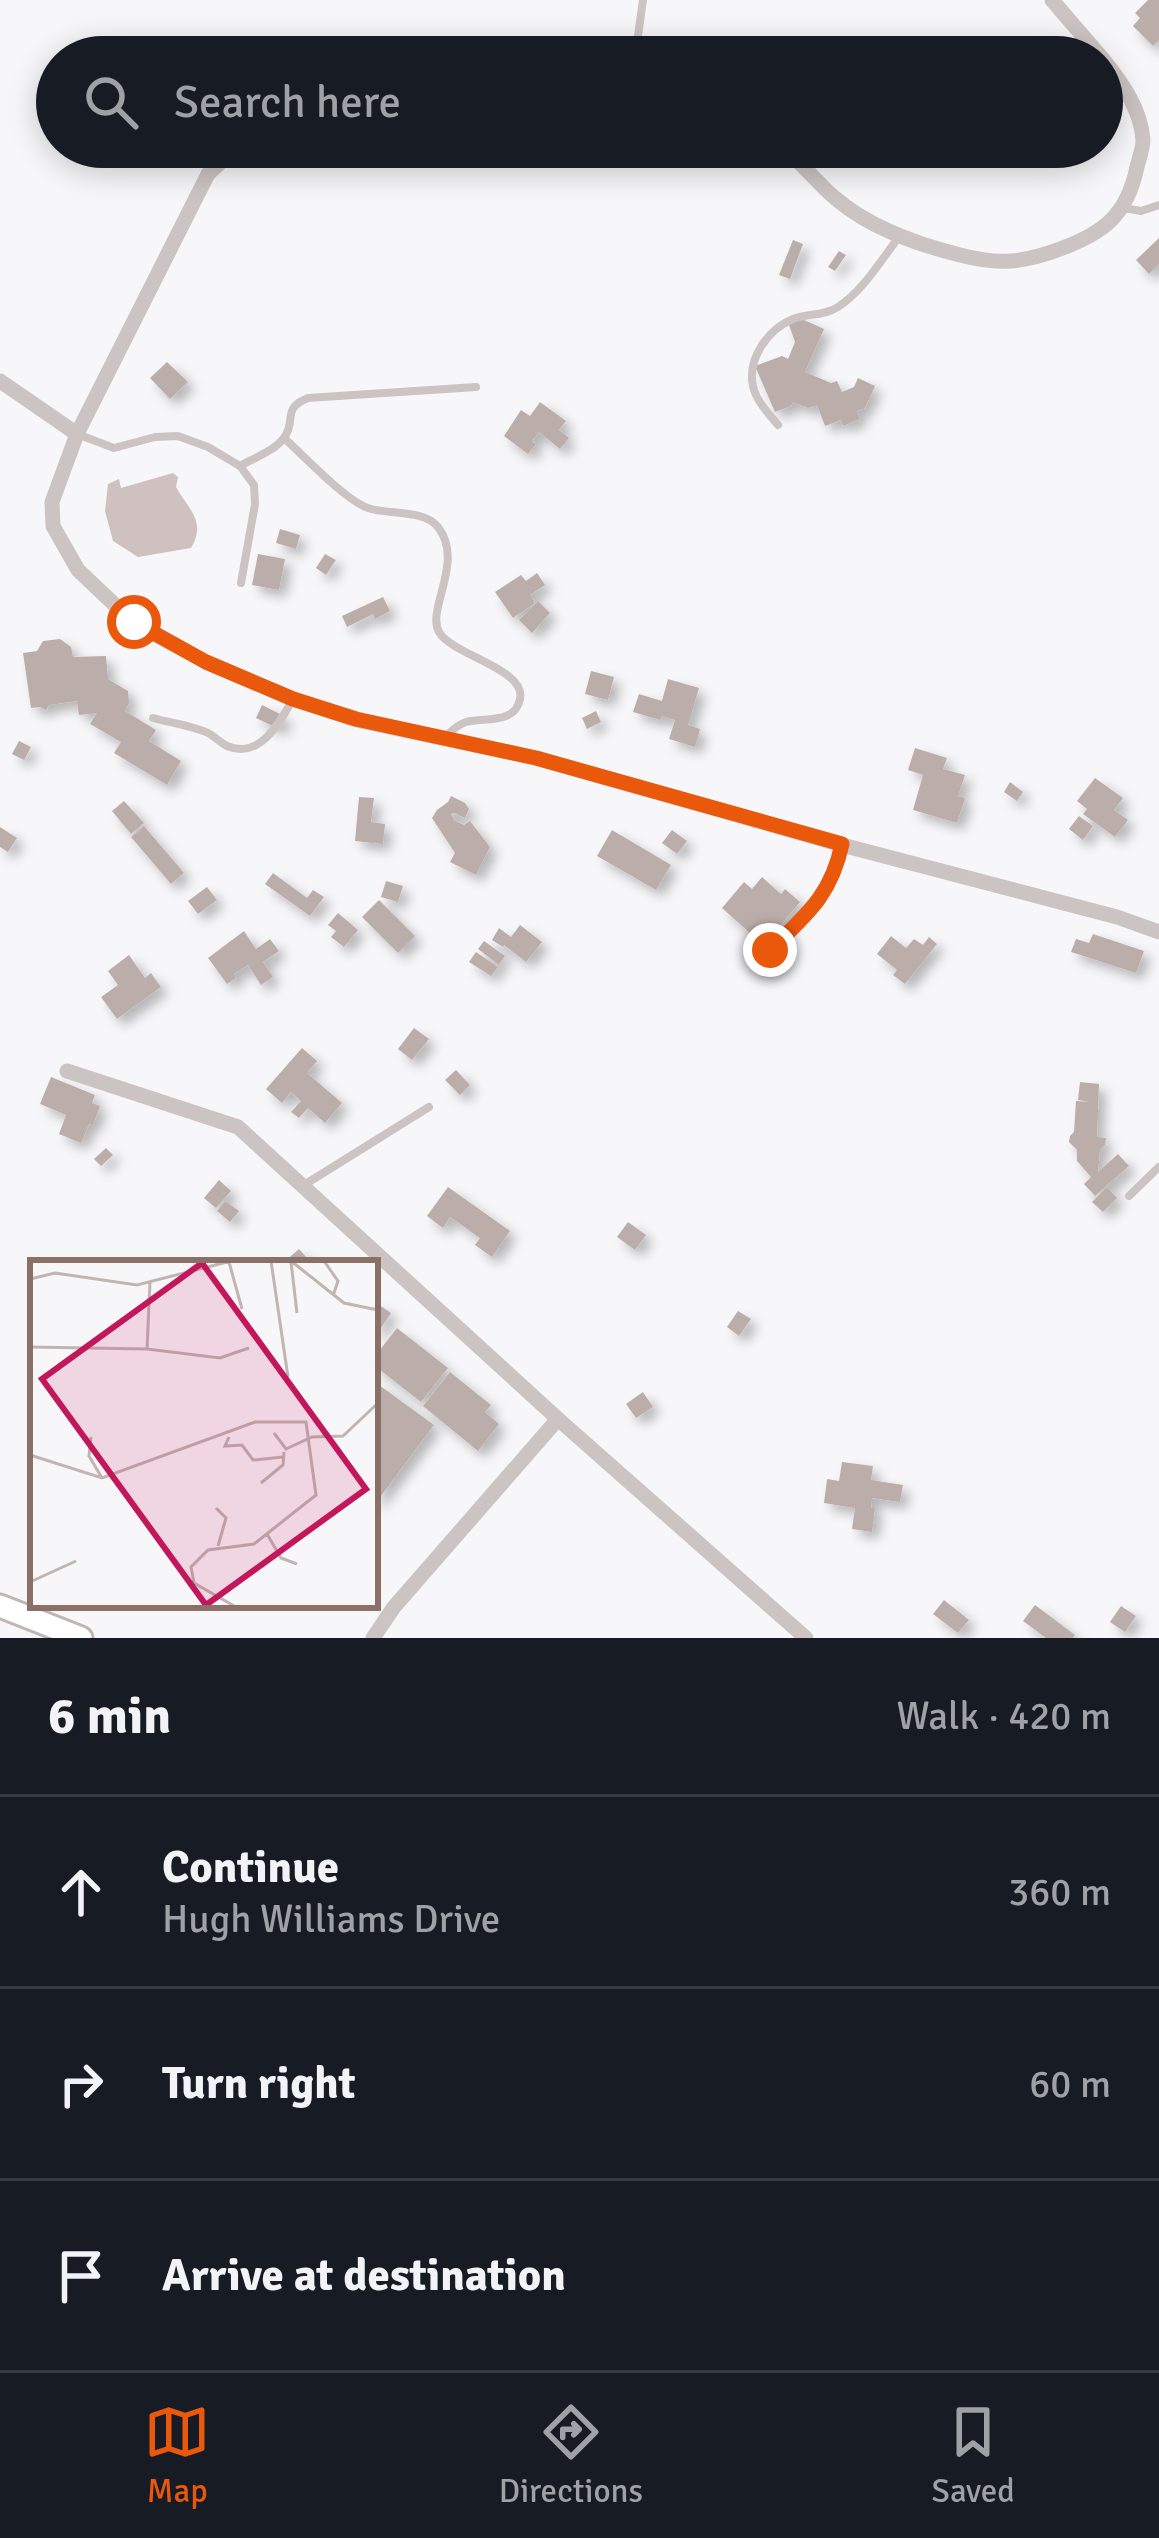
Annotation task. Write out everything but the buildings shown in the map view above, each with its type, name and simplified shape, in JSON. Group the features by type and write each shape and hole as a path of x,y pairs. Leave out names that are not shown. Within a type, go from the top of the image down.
{"street":[{"path":"1052,0 1082,36"},
{"path":"804,168 851,210 900,236 962,256 1004,263 1037,258 1103,229 1122,208 1134,184 1143,142 1133,102 1123,88"},
{"path":"215,168 77,434 52,502 53,526 78,570 134,622 206,662 293,699 356,719 536,758 1117,916 1159,932"},
{"path":"0,381 77,434"},
{"path":"67,1071 238,1127 806,1638"},
{"path":"373,1638 394,1607 558,1419"},
{"path":"0,1606 81,1638"}],"lane":[{"path":"638,36 643,0"},
{"path":"1122,208 1141,211 1159,205"},
{"path":"778,425 761,405 753,385 754,362 765,340 794,319 843,304 900,236"},
{"path":"241,466 284,438 290,411 308,398 476,387"},
{"path":"77,434 114,448 178,436 241,466 254,485 255,504 241,584"},
{"path":"284,438 352,499 366,507 429,519 438,527 448,546 436,624 440,634 448,643 506,673 520,691 512,712 497,720 464,722 444,738"},
{"path":"153,718 206,732 225,745 252,746 274,730 293,699"},
{"path":"770,950 830,886 842,844"},
{"path":"303,1186 429,1107"},
{"path":"1129,1196 1159,1167"}],"shaded area":[{"path":"173,473 196,523 195,539 191,548 138,557 113,541 105,511 108,484 119,479 121,488"}],"route":[{"path":"134,622 206,662 293,699 356,719 536,758 842,844 830,886 770,950"}]}
